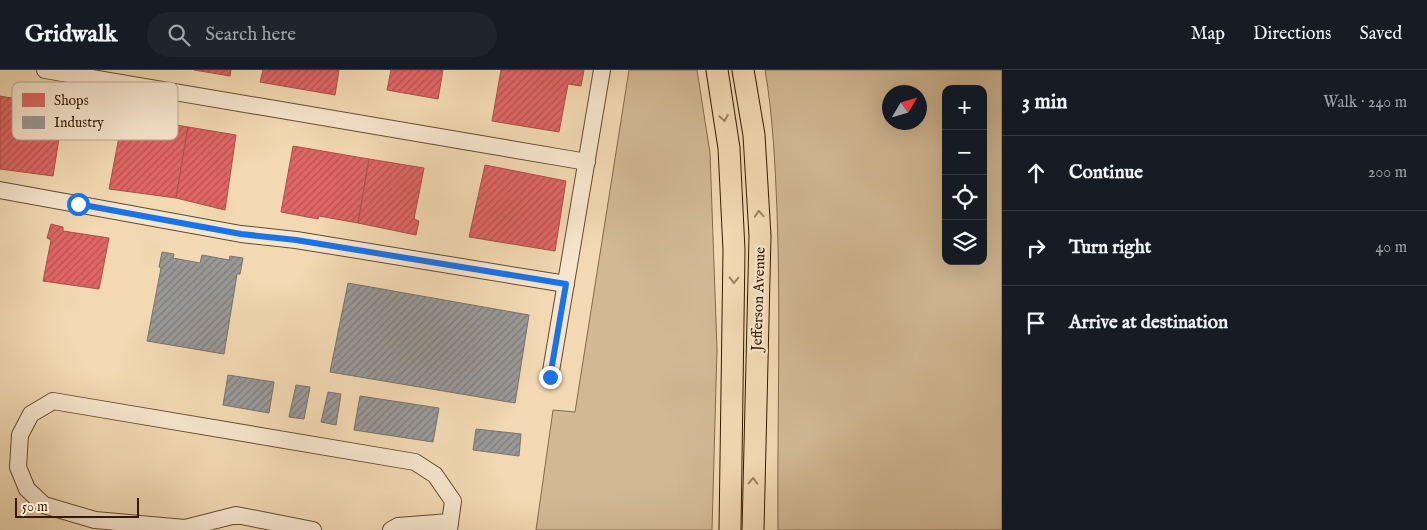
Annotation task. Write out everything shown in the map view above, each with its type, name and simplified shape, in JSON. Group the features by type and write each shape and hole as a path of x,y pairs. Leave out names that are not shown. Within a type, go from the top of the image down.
{"main road":[{"name":"Jefferson Avenue","path":"716,70 729,148 734,250 730,530"},
{"name":"Jefferson Avenue","path":"743,70 754,135 760,236 753,530"}],"lane":[{"path":"44,70 115,82"},
{"path":"550,377 602,70"},
{"path":"178,93 586,162"},
{"path":"0,190 241,234 296,240 566,284"},
{"path":"313,530 236,515 185,528 95,520 44,505 27,489 18,467 20,436 31,414 53,401 415,462 435,475 453,501 449,526 398,526 391,530"}],"shaded area":[{"path":"629,70 697,70 710,153 717,349 712,530 536,530 553,410 575,412"},
{"path":"765,70 1002,70 1002,530 778,530 778,250 772,122"}],"building: Shops":[{"path":"194,70 231,70 230,76"},
{"path":"263,70 339,70 335,95 260,82"},
{"path":"391,70 443,70 438,99 387,90"},
{"path":"501,70 584,70 581,86 568,84 559,132 492,121"},
{"path":"0,96 12,98 12,140 59,140 53,176 0,169"},
{"path":"178,125 188,127 176,198 109,189 118,140 178,140"},
{"path":"188,127 236,135 225,210 176,198"},
{"path":"293,146 369,159 358,223 319,216 318,219 281,212"},
{"path":"369,159 424,168 414,219 419,221 416,235 358,223"},
{"path":"485,165 566,181 555,251 469,237"},
{"path":"51,224 63,227 63,231 109,238 99,289 43,281 51,240 47,238"}],"building: Industry":[{"path":"162,252 174,254 173,258 200,263 202,255 229,260 230,256 243,258 240,274 237,274 224,354 147,341 161,268 159,267"},
{"path":"348,283 529,315 515,403 330,372"},
{"path":"228,375 274,382 269,413 223,405"},
{"path":"296,385 310,387 304,419 289,417"},
{"path":"328,392 341,394 336,425 321,422"},
{"path":"360,396 439,408 433,442 354,430"},
{"path":"476,429 521,434 519,456 473,450"}],"route":[{"path":"78,204 241,234 296,240 566,284 550,377"}]}
